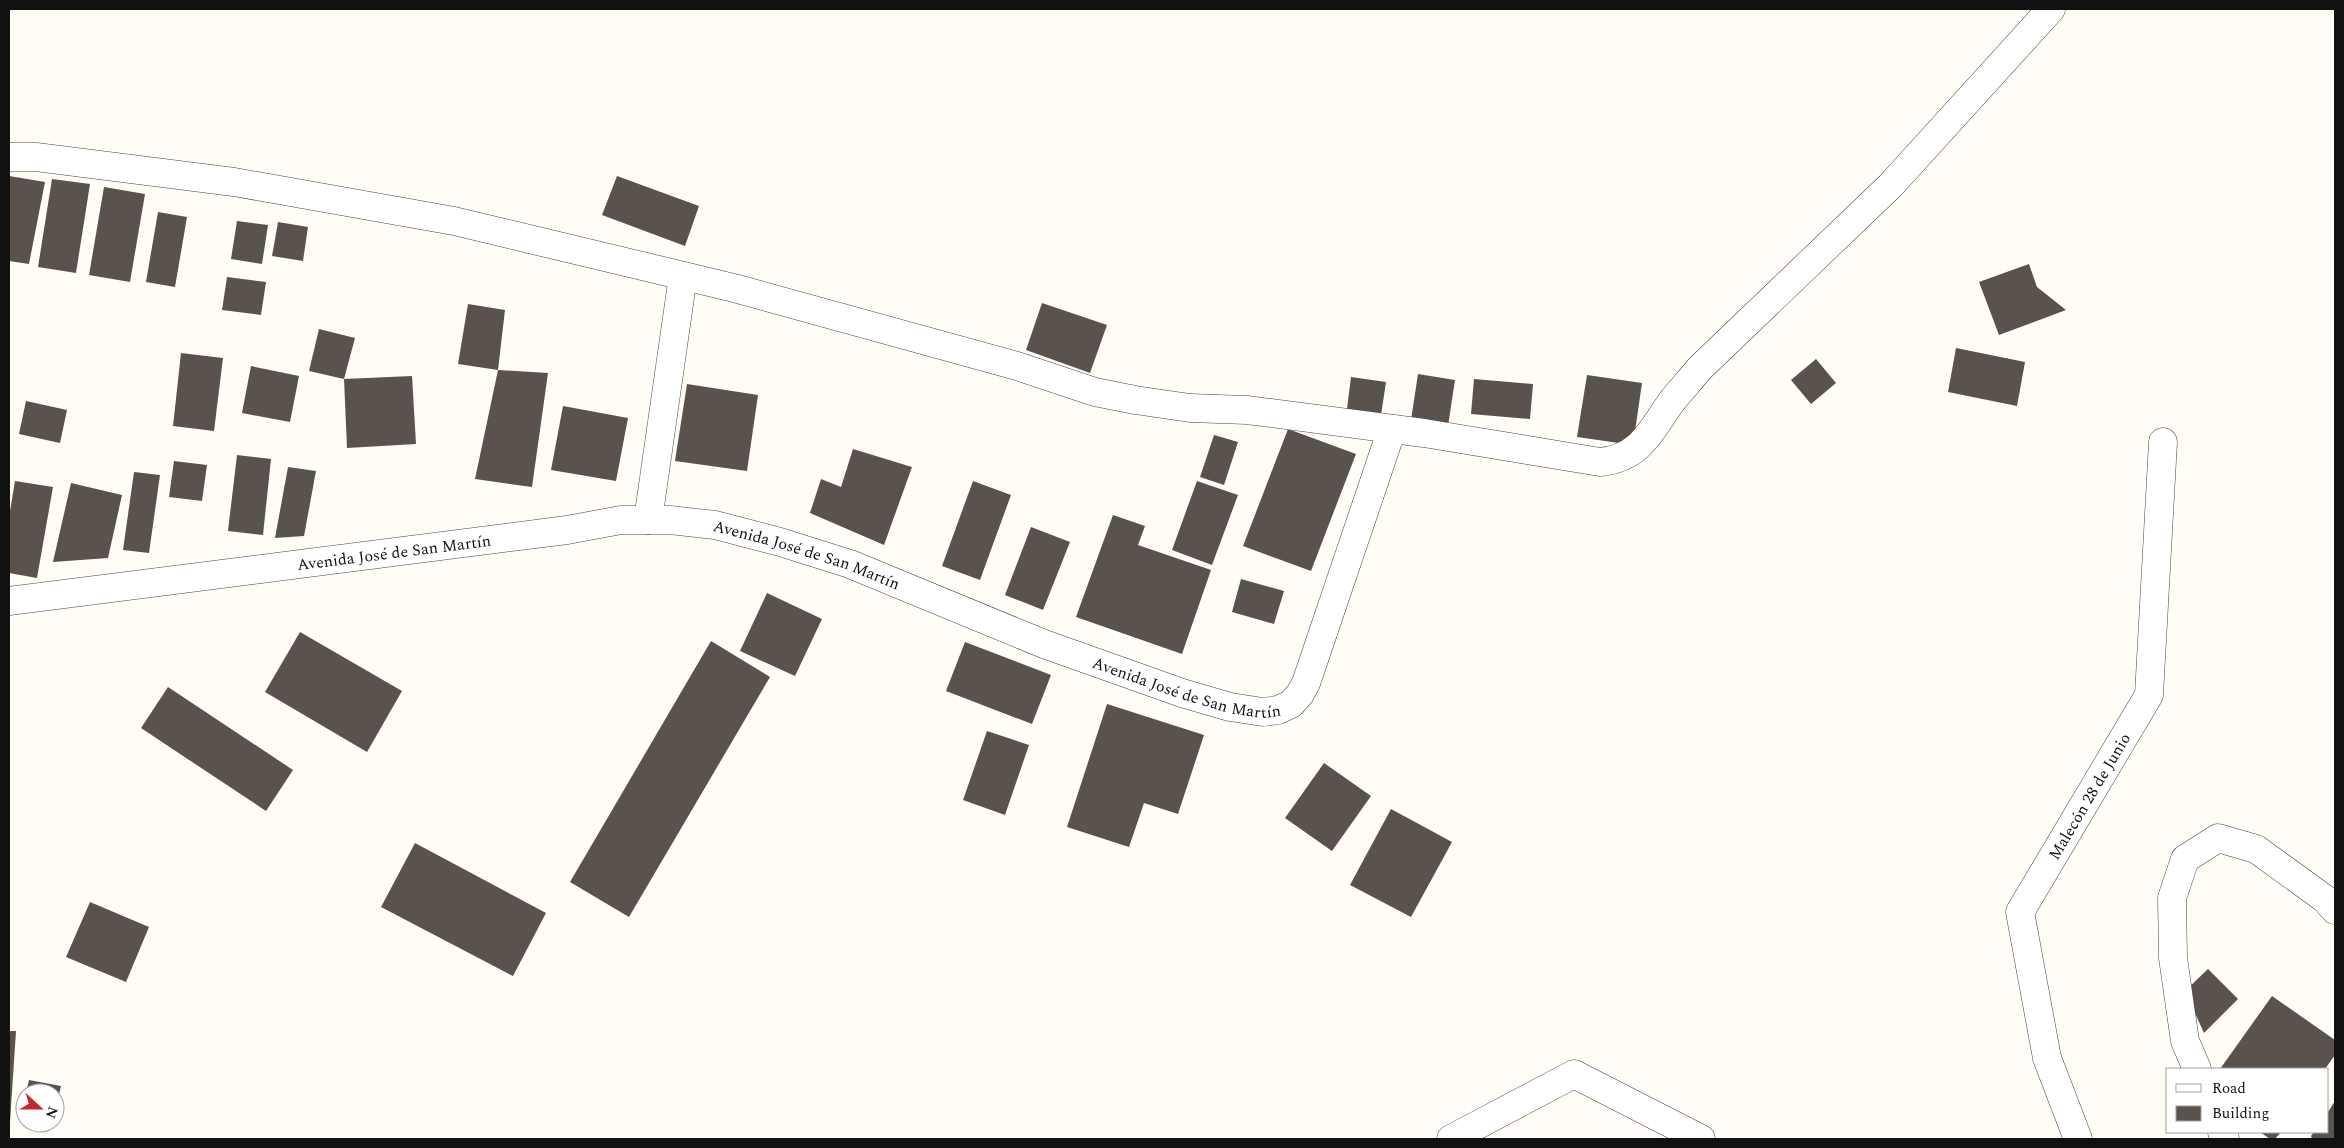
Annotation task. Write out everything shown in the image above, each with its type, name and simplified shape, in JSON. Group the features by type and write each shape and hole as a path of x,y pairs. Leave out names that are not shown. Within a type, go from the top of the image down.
{"street":[{"path":"9,157 36,157 234,182 454,221 683,276 1008,364 1087,389 1134,400 1190,408 1247,410 1392,429 1600,462 1624,457 1646,440 1672,402 1700,368 1891,185 2051,9"},
{"path":"648,520 683,276"},
{"name":"Avenida José de San Martín","path":"9,601 567,530 621,520 715,524 850,564 1044,644 1182,693 1230,707 1263,712 1278,710 1291,704 1300,694 1306,683 1392,429"},
{"name":"Malecón 28 de Junio","path":"2078,1139 2047,1058 2020,912 2149,695 2163,442"},
{"path":"2196,1068 2185,1040 2173,958 2172,898 2185,859 2218,838 2256,849 2325,899 2335,910"},
{"path":"1451,1139 1574,1074 1701,1139"}],"building":[{"path":"9,176 45,182 29,264 9,261"},
{"path":"617,176 699,206 685,246 602,215"},
{"path":"52,179 90,184 76,273 38,267"},
{"path":"104,187 145,194 130,282 89,275"},
{"path":"158,212 187,217 175,287 146,282"},
{"path":"237,221 268,225 262,264 231,259"},
{"path":"278,222 308,227 303,261 272,256"},
{"path":"2029,264 2037,287 2066,310 1999,335 1979,282"},
{"path":"227,277 266,282 261,315 222,310"},
{"path":"1042,303 1107,325 1090,373 1026,350"},
{"path":"468,304 505,310 498,370 458,364"},
{"path":"319,329 355,338 344,379 309,371"},
{"path":"1956,348 2025,362 2017,406 1948,392"},
{"path":"181,353 223,358 214,431 173,426"},
{"path":"1816,359 1836,383 1811,404 1791,380"},
{"path":"251,366 299,376 290,422 242,413"},
{"path":"498,370 548,373 532,487 475,479"},
{"path":"1418,374 1455,380 1448,426 1411,420"},
{"path":"1587,375 1642,383 1633,445 1577,437"},
{"path":"412,376 416,444 347,448 344,379"},
{"path":"1351,377 1386,382 1381,415 1347,409"},
{"path":"1474,379 1533,384 1530,419 1471,414"},
{"path":"687,384 758,395 747,471 675,461"},
{"path":"26,401 67,410 60,443 19,434"},
{"path":"563,406 628,418 616,481 551,470"},
{"path":"1288,429 1356,454 1311,571 1243,546"},
{"path":"1214,435 1238,442 1224,485 1200,477"},
{"path":"853,449 912,467 884,545 810,513 821,479 841,487"},
{"path":"237,455 271,459 263,535 228,531"},
{"path":"174,461 207,465 202,501 169,497"},
{"path":"288,467 316,471 304,536 275,538"},
{"path":"134,472 160,475 149,553 123,550"},
{"path":"15,481 53,487 37,578 9,573 9,517"},
{"path":"973,481 1011,495 980,580 942,566"},
{"path":"1197,481 1238,495 1212,565 1172,550"},
{"path":"71,483 122,495 108,558 53,562"},
{"path":"1113,515 1145,526 1138,545 1211,570 1182,654 1076,617"},
{"path":"1031,527 1070,542 1043,610 1005,595"},
{"path":"1241,579 1284,591 1274,624 1232,612"},
{"path":"767,593 822,619 795,676 740,651"},
{"path":"300,632 402,691 367,752 265,692"},
{"path":"711,641 770,677 629,917 570,882"},
{"path":"965,642 1051,675 1032,724 946,691"},
{"path":"168,687 293,770 266,811 141,728"},
{"path":"1107,704 1204,735 1178,814 1144,803 1129,847 1067,827"},
{"path":"987,731 1029,745 1005,815 963,800"},
{"path":"1324,763 1371,796 1332,851 1285,818"},
{"path":"1391,809 1452,842 1411,917 1350,885"},
{"path":"415,843 546,913 513,976 381,907"},
{"path":"90,902 149,927 126,982 66,957"},
{"path":"2208,969 2238,999 2204,1033 2185,991"},
{"path":"2272,996 2335,1040 2335,1055 2326,1068 2221,1068"},
{"path":"9,1031 16,1031 10,1122 9,1122"},
{"path":"29,1080 45,1083 28,1083"},
{"path":"2335,1101 2335,1139 2312,1139 2311,1136 2313,1133 2329,1133 2329,1110"},
{"path":"2261,1133 2280,1133 2275,1139 2270,1139"}]}
